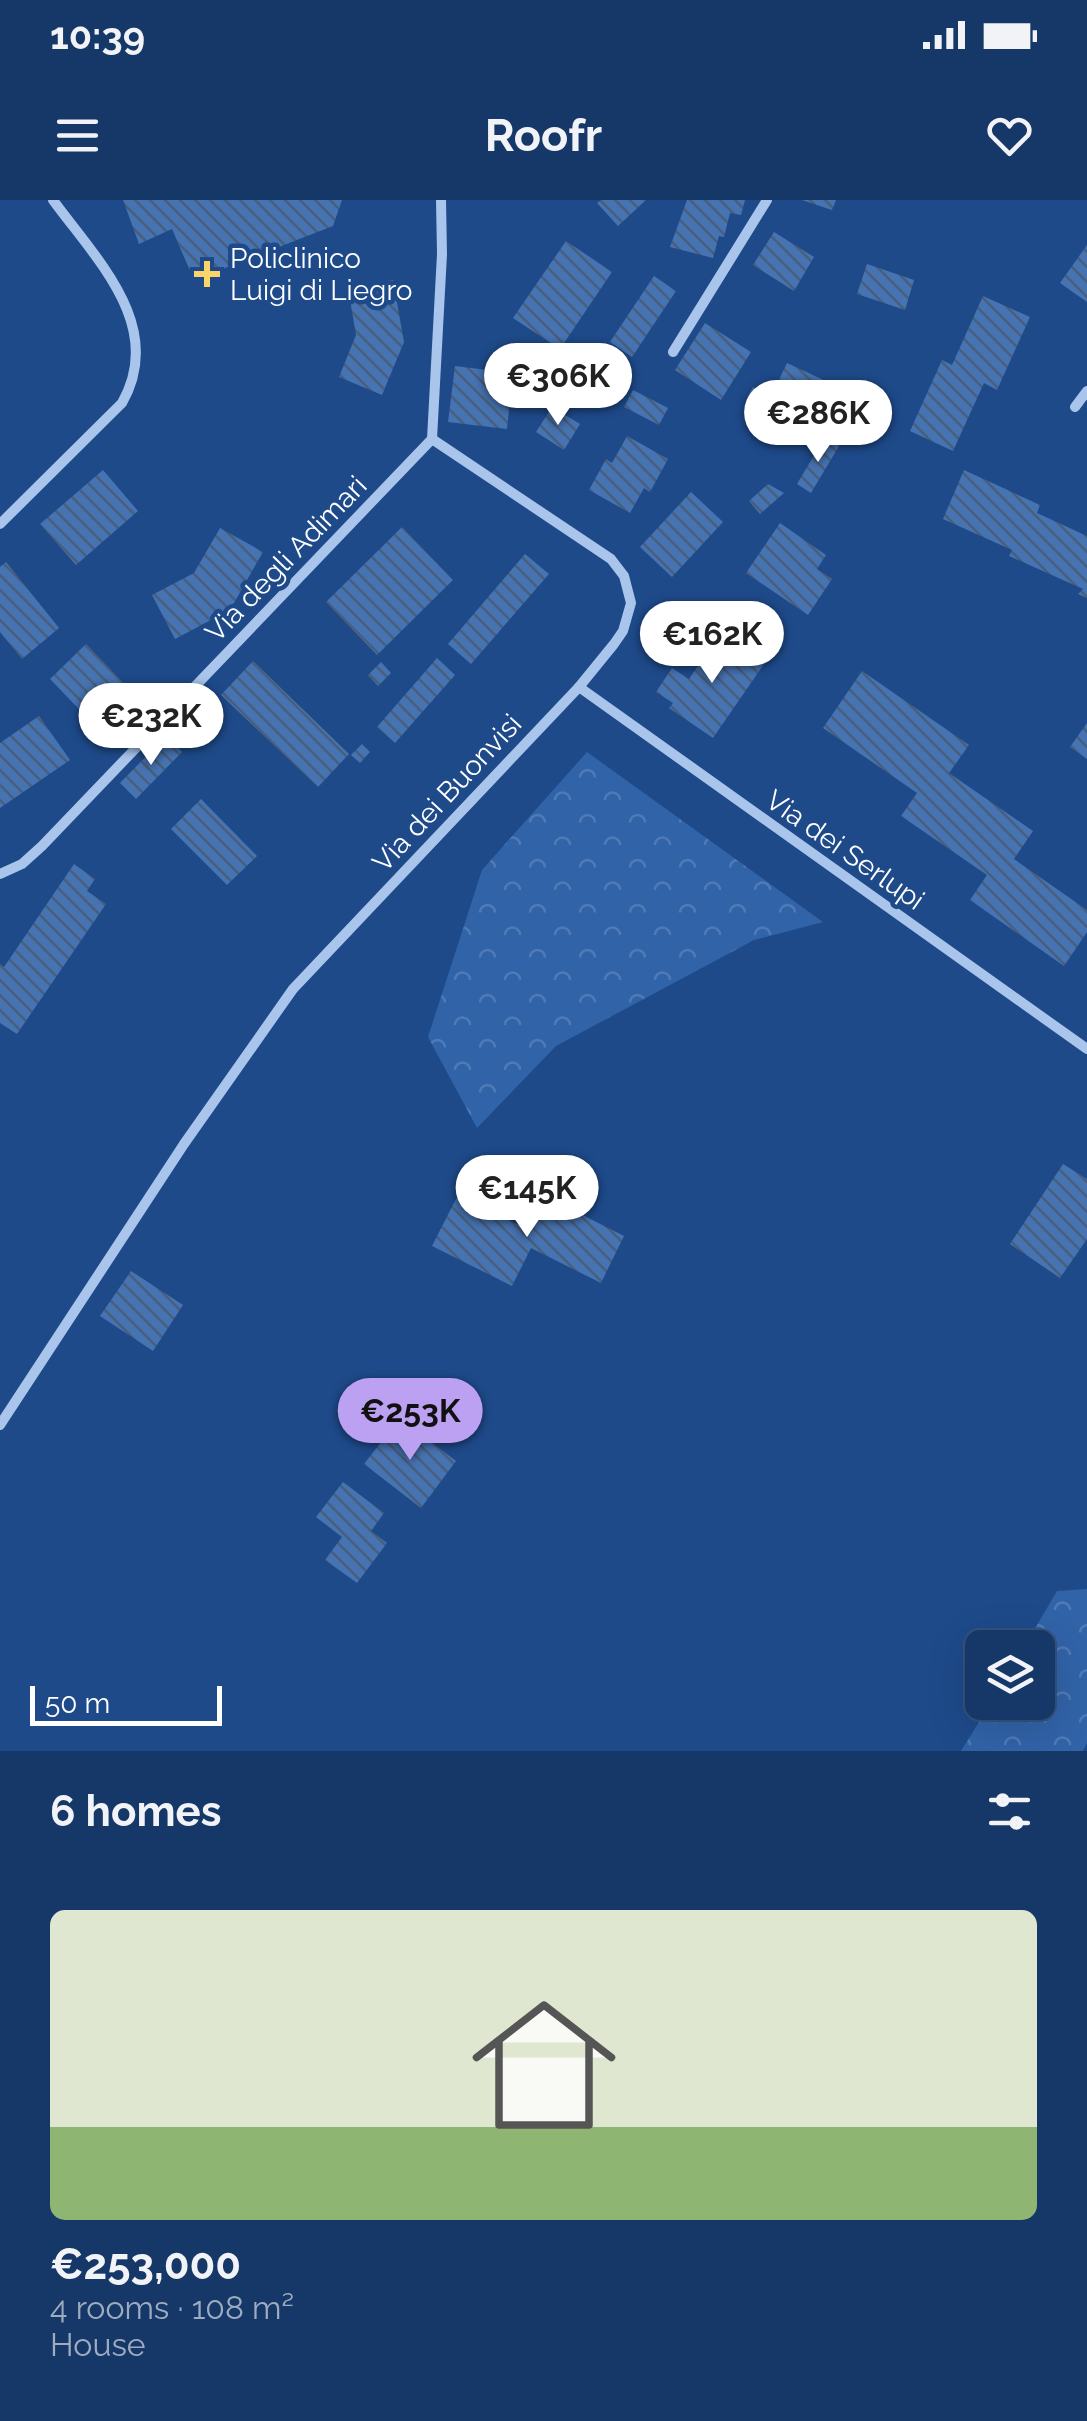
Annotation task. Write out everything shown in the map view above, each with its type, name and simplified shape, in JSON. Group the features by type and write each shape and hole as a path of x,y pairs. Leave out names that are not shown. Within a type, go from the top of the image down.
{"street":[{"path":"0,524 122,403 136,363 134,327 122,294 53,200"},
{"path":"432,439 442,254 441,200"},
{"path":"672,352 767,200"},
{"path":"1075,407 1087,391"},
{"name":"Via dei Buonvisi","path":"0,1425 184,1144 292,989 578,687 614,644 629,617 630,590 620,568 600,550 432,439"},
{"name":"Via degli Adimari","path":"0,874 22,864 42,846 432,439"},
{"name":"Via dei Serlupi","path":"578,687 1087,1049"}],"green space":[{"path":"587,752 823,922 754,940 556,1046 477,1128 428,1037 482,870"},
{"path":"1087,1589 1087,1743 1083,1751 961,1751 980,1720 1055,1720 1055,1630 1034,1630 1057,1591"}],"building":[{"path":"123,200 342,200 333,226 194,280 172,229 139,244"},
{"path":"646,200 618,226 597,203"},
{"path":"687,200 745,200 741,215 730,213 713,258 670,247"},
{"path":"802,200 836,200 832,210"},
{"path":"774,232 814,257 794,291 753,265"},
{"path":"566,241 612,272 560,349 513,318"},
{"path":"1087,245 1087,302 1060,283"},
{"path":"867,264 914,280 905,310 857,294"},
{"path":"654,276 676,291 632,357 610,342"},
{"path":"393,280 404,342 382,395 339,377 356,335 348,288"},
{"path":"983,296 1030,317 997,390 984,383 953,451 910,431 942,360 952,365"},
{"path":"705,323 751,352 721,400 675,370"},
{"path":"787,363 854,394 836,425 774,390"},
{"path":"455,366 513,373 507,429 448,422"},
{"path":"753,387 767,396 761,406 747,397"},
{"path":"633,390 668,408 659,425 624,407"},
{"path":"552,407 580,424 564,450 536,432"},
{"path":"627,436 668,459 650,492 644,488 630,513 589,490 606,459 612,463"},
{"path":"825,437 839,446 811,493 797,484"},
{"path":"103,470 138,511 76,565 40,524"},
{"path":"964,470 1040,505 1037,513 1087,536 1087,598 1078,594 1083,589 1009,556 1012,550 943,519"},
{"path":"768,484 784,493 760,514 749,501"},
{"path":"691,492 723,522 672,577 640,547"},
{"path":"780,523 826,555 817,569 832,579 808,615 746,573"},
{"path":"402,527 453,580 377,655 326,602"},
{"path":"220,528 263,552 230,610 175,639 152,595 194,573"},
{"path":"525,554 549,574 471,664 448,644"},
{"path":"6,562 59,628 22,659 0,632 0,567"},
{"path":"720,634 764,664 713,738 669,708 673,703 656,692 672,668 689,679"},
{"path":"86,644 137,697 101,732 50,679"},
{"path":"437,658 455,675 395,743 377,727"},
{"path":"253,661 349,754 318,787 221,695"},
{"path":"381,662 391,673 378,686 368,675"},
{"path":"862,671 969,745 949,773 1033,831 1014,859 1087,910 1087,932 1064,966 970,900 987,875 901,816 917,793 823,728"},
{"path":"39,716 70,760 0,808 0,743"},
{"path":"1087,723 1087,759 1070,747"},
{"path":"166,736 182,752 136,799 120,783"},
{"path":"362,744 370,752 360,763 351,755"},
{"path":"201,799 257,856 227,885 171,829"},
{"path":"74,864 95,879 87,891 106,904 17,1034 0,1023 0,964 4,967"},
{"path":"1063,1164 1087,1179 1087,1239 1060,1278 1010,1244"},
{"path":"458,1195 529,1230 545,1196 624,1236 601,1283 531,1248 512,1286 432,1246"},
{"path":"131,1271 183,1305 153,1351 100,1316"},
{"path":"400,1418 456,1461 421,1508 364,1464"},
{"path":"343,1482 384,1513 371,1531 387,1543 357,1583 325,1560 342,1537 316,1517"}],"place":[{"name":"Policlinico Luigi di Liegro","path":"207,274"}]}
